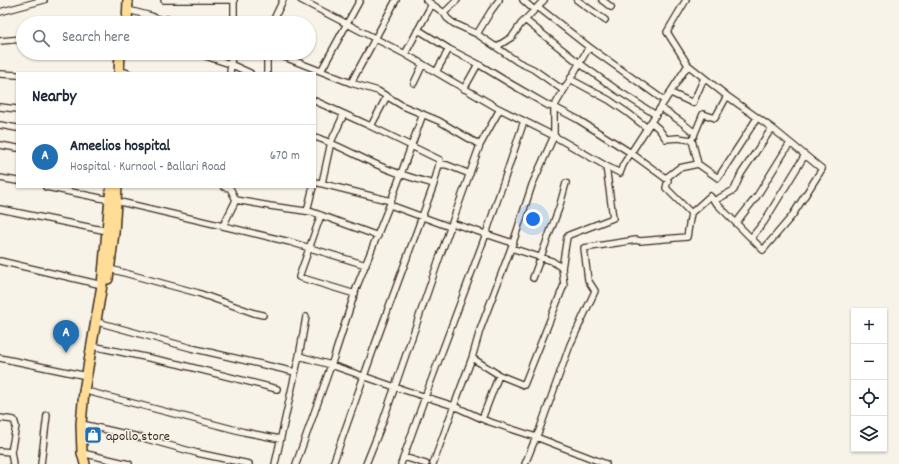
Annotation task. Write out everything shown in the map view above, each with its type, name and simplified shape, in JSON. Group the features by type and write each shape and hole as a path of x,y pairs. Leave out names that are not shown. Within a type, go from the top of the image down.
{"main road":[{"path":"122,16 123,0"},
{"path":"128,0 128,16"},
{"path":"121,60 124,72"},
{"path":"124,72 125,60"},
{"path":"82,452 110,269 114,233 111,188"},
{"path":"85,464 82,452 81,424 87,376 102,285 107,230 117,188"}],"street":[{"path":"0,12 44,0"},
{"path":"164,0 234,0 234,16"},
{"path":"275,16 283,0"},
{"path":"301,0 405,54 500,109 554,136 620,173 623,165 671,93 688,64"},
{"path":"321,71 360,0"},
{"path":"351,83 396,0"},
{"path":"426,0 444,13 453,23 477,34 518,62 533,69 563,90"},
{"path":"444,13 457,0"},
{"path":"477,34 499,0"},
{"path":"523,0 665,101"},
{"path":"496,47 512,37 525,20 544,0"},
{"path":"577,0 605,20"},
{"path":"602,0 612,7"},
{"path":"525,464 539,431 570,345 595,291 588,280 584,248 636,240 640,241 687,237 691,213 710,196 763,250 792,216 822,169 772,128 727,96 688,64 667,32 686,0"},
{"path":"405,54 432,4"},
{"path":"128,10 151,16"},
{"path":"525,20 579,63 656,114"},
{"path":"417,31 427,35 549,106 577,119 631,153 666,178 668,180 666,188 691,213"},
{"path":"0,42 16,40"},
{"path":"433,464 472,358 480,330 512,246 532,185 554,136 554,108 589,47"},
{"path":"436,72 449,49"},
{"path":"218,60 248,72"},
{"path":"230,72 231,60"},
{"path":"267,60 267,72"},
{"path":"292,60 351,83 378,91 403,106 439,121 480,146"},
{"path":"414,83 423,64"},
{"path":"464,89 478,64"},
{"path":"0,74 16,75"},
{"path":"671,93 693,103 704,78"},
{"path":"570,79 609,100 647,128"},
{"path":"371,126 387,96"},
{"path":"727,96 715,118 703,114 692,140 698,164 718,178 757,118"},
{"path":"316,101 371,126 440,160 434,184 333,464"},
{"path":"0,107 16,109"},
{"path":"660,108 695,133"},
{"path":"366,464 382,424 480,146 500,109"},
{"path":"322,183 331,142 344,114"},
{"path":"296,464 355,294 423,114"},
{"path":"401,464 486,234 524,121"},
{"path":"651,122 659,129 666,139 678,138 692,140"},
{"path":"0,125 16,128"},
{"path":"714,201 734,190 742,174 772,128"},
{"path":"316,137 331,142 364,159 400,174 434,184"},
{"path":"736,224 790,143"},
{"path":"0,145 16,148"},
{"path":"751,238 764,222 805,155"},
{"path":"439,164 447,165 470,174"},
{"path":"666,178 679,168 698,164"},
{"path":"472,358 499,375 524,385 564,285 562,268 567,237 613,218 606,166"},
{"path":"0,178 16,181"},
{"path":"316,182 390,203 422,217 486,234 541,258 552,261 562,268"},
{"path":"533,278 559,208 566,183"},
{"path":"51,188 113,200 290,242 366,265"},
{"path":"230,188 236,200"},
{"path":"307,212 313,188"},
{"path":"236,200 321,215 378,236"},
{"path":"223,226 236,200"},
{"path":"0,209 107,230"},
{"path":"321,215 299,277 355,294"},
{"path":"0,261 102,285"},
{"path":"110,269 198,293 263,315"},
{"path":"275,464 306,317"},
{"path":"101,323 191,348 295,372"},
{"path":"97,347 178,364 277,389"},
{"path":"299,356 331,365 454,406 487,421 536,437 606,464"},
{"path":"0,358 87,376"},
{"path":"482,419 499,375"},
{"path":"90,392 244,432 280,439"},
{"path":"40,464 47,415"},
{"path":"0,418 14,420 16,426 11,452 12,464"},
{"path":"86,425 143,438 197,453 249,464"},
{"path":"0,451 11,452"},
{"path":"82,452 129,464"},
{"path":"404,457 426,464"}],"place":[{"name":"Ameelios hospital","path":"66,353"},
{"name":"apollo store","path":"93,435"}]}
